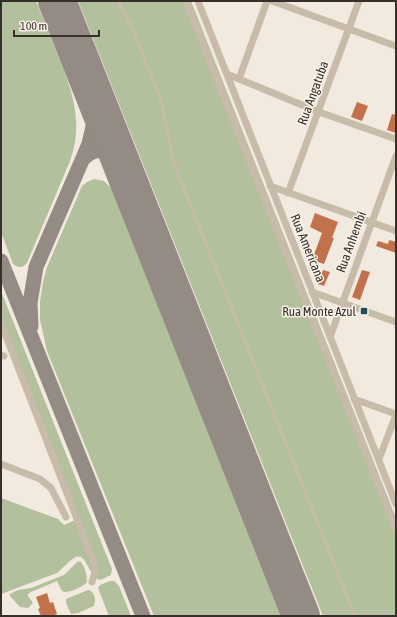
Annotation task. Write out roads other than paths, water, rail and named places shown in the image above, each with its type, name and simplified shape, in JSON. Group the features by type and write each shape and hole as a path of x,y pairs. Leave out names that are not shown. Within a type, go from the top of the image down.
{"street":[{"path":"186,1 396,529"},
{"name":"Rua Americana","path":"198,1 396,504"},
{"path":"239,79 267,1"},
{"path":"272,1 396,46"},
{"name":"Rua Angatuba","path":"288,193 359,1"},
{"path":"227,74 319,112 396,139"},
{"name":"Rua Anhembi","path":"330,337 396,156"},
{"path":"270,186 396,232"},
{"path":"312,292 396,322"},
{"path":"1,323 94,563 95,572 92,582"},
{"path":"354,399 396,414 379,459"},
{"path":"1,464 40,479 52,488 66,517"}],"lane":[{"path":"118,1 131,25 162,103 172,154 177,171 355,616"}],"place":[{"name":"Rua Monte Azul","path":"364,311"}]}
